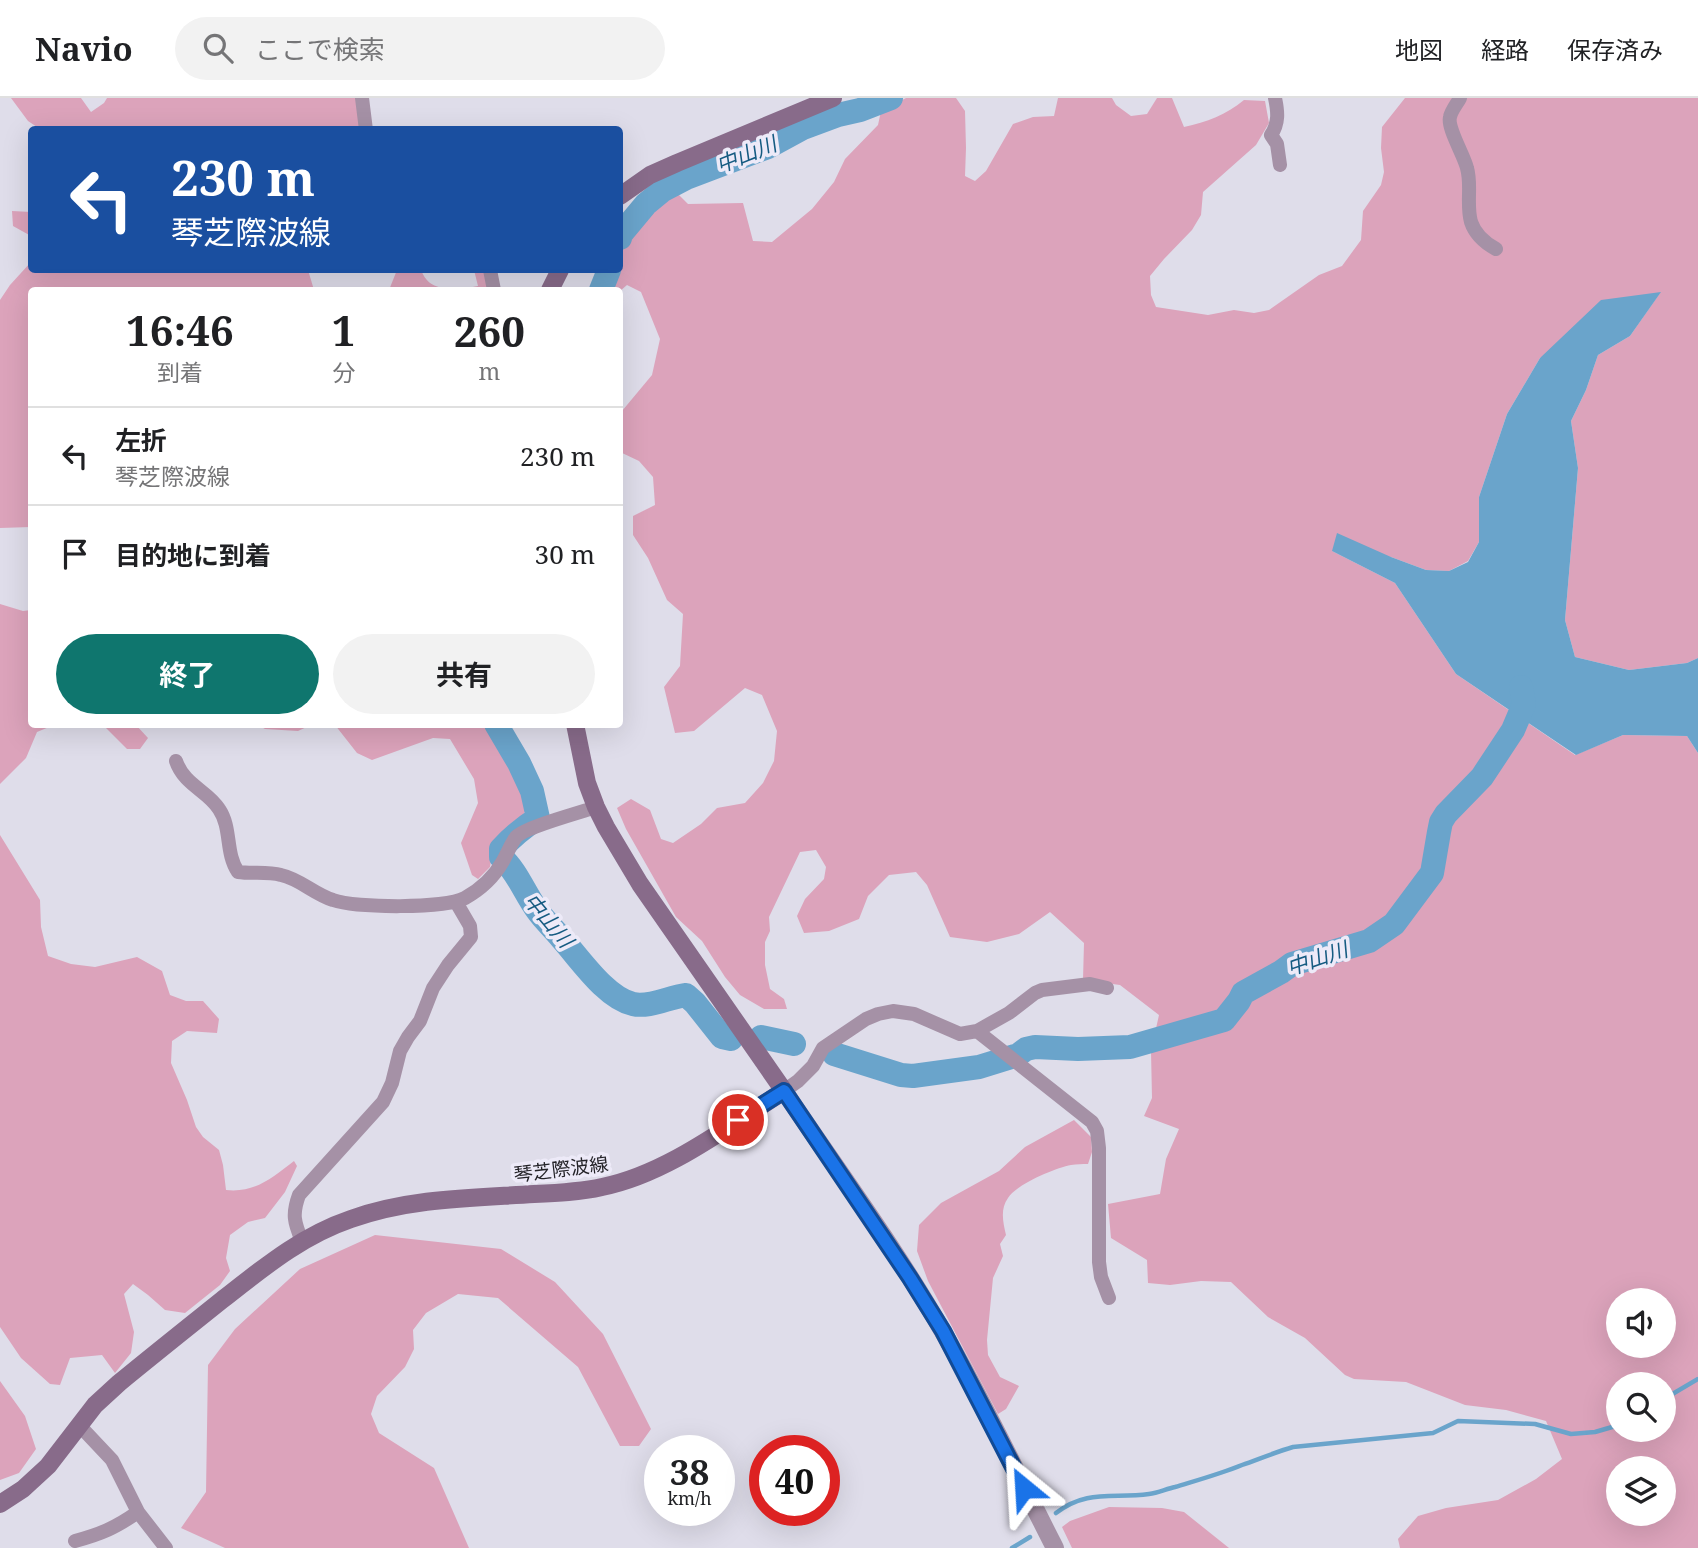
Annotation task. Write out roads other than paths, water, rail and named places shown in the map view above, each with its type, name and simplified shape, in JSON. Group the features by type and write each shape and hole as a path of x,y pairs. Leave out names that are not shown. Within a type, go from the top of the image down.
{"main road":[{"path":"623,194 650,175 833,98"},
{"path":"576,728 587,783 596,807 640,884 784,1091"},
{"name":"琴芝際波線","path":"0,1504 23,1489 48,1466 95,1405 119,1383 271,1261 302,1241 348,1220 401,1205 436,1200 576,1192 642,1176 670,1163 784,1091"}],"street":[{"path":"362,98 366,126"},
{"path":"1275,98 1277,120 1271,135 1278,144 1280,165"},
{"path":"1460,98 1450,116 1450,126 1467,166 1471,222 1479,236 1496,249"},
{"path":"176,761 179,771 221,811 230,855 238,872 279,874 296,880 321,896 357,905 437,905 456,902 493,876 516,837 528,829 596,807"},
{"path":"302,1241 295,1226 293,1210 299,1195 383,1102 392,1083 400,1051 420,1021 433,988 471,937 470,926 456,902"},
{"path":"1055,1548 943,1331 904,1268 784,1091 813,1066 823,1048 878,1014 914,1014 960,1034 977,1031 1042,990 1090,984 1107,988"},
{"path":"977,1031 1092,1122 1097,1130 1099,1262 1109,1298"},
{"path":"79,1425 112,1460 138,1512 166,1548"},
{"path":"75,1541 118,1526 138,1512"}],"water":[{"path":"1661,292 1630,336 1598,355 1586,390 1571,421 1578,468 1565,620 1575,657 1629,670 1687,663 1698,658 1698,753 1687,736 1623,735 1576,755 1456,674 1395,583 1332,551 1337,533 1426,570 1449,571 1468,562 1479,542 1479,497 1507,414 1540,358 1601,300"}],"waterway":[{"name":"中山川","path":"623,232 646,204 663,190 686,178 768,147 803,128 891,98"},
{"name":"中山川","path":"602,287 608,273"},
{"name":"中山川","path":"834,1054 901,1075 913,1076 979,1067 1035,1047 1130,1047 1224,1020 1243,993 1292,964 1369,941 1394,924 1432,873 1441,822 1482,777 1513,730 1524,704 1521,687"},
{"name":"中山川","path":"498,728 532,791 538,818 518,832 501,849 501,857 512,869 540,914 594,977 613,994 639,1005 686,995 722,1037 731,1039"},
{"name":"中山川","path":"761,1037 794,1044"},
{"path":"1676,1392 1698,1379"},
{"path":"1056,1513 1067,1505 1090,1498 1159,1492 1293,1447 1433,1433 1458,1421 1535,1424 1571,1434 1606,1429"},
{"path":"1012,1548 1030,1537"}]}
